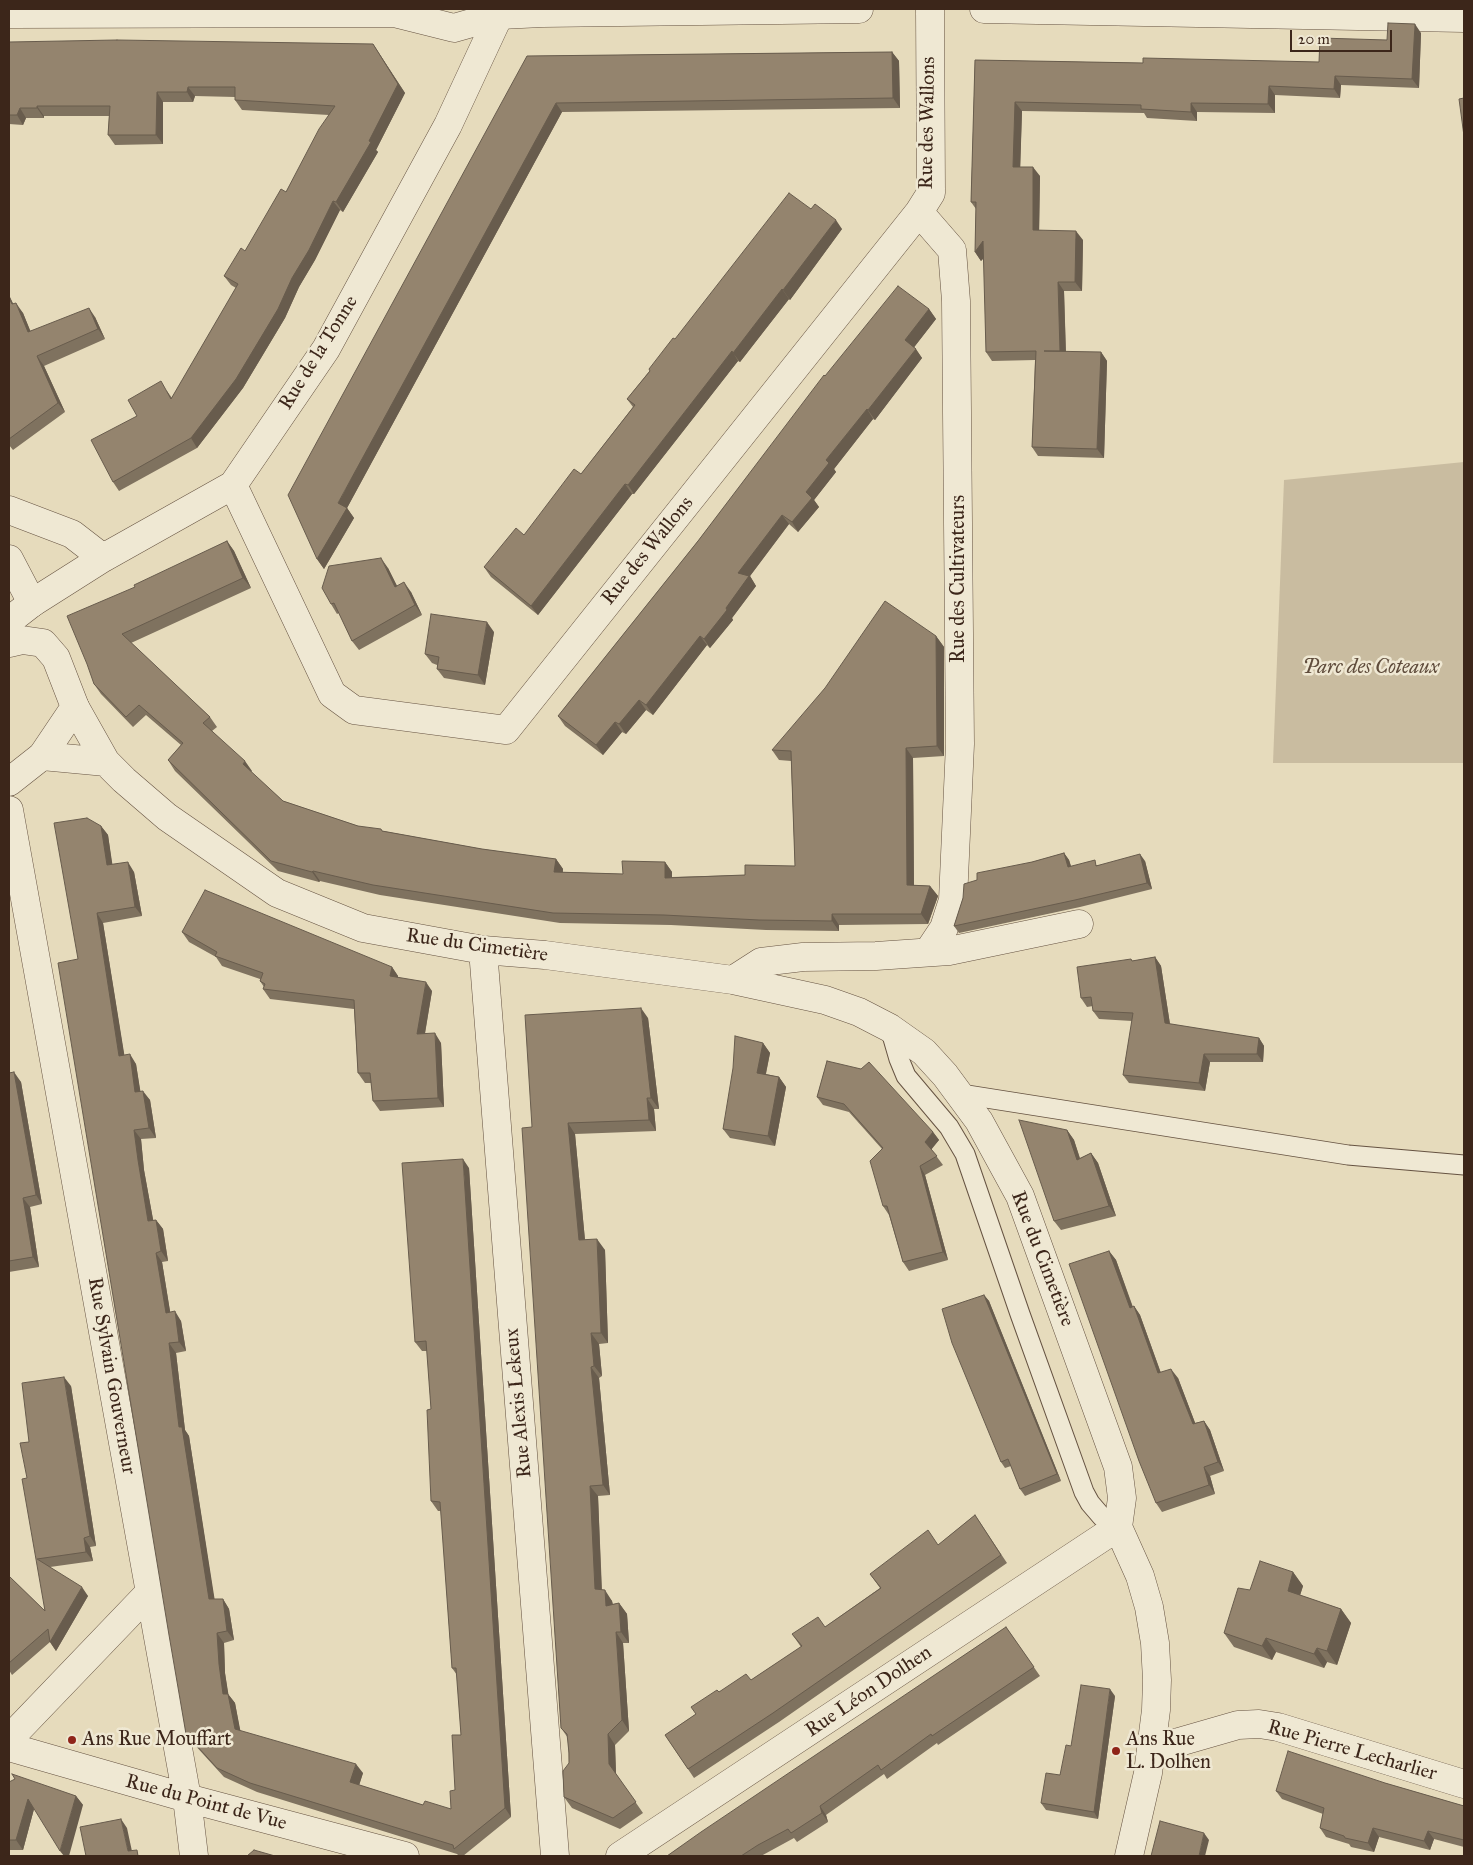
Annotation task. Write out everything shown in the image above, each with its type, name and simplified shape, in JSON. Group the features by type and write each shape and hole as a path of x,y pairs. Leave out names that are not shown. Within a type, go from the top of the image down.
{"street":[{"path":"9,14 394,13 454,28 501,12 859,9"},
{"name":"Rue des Wallons","path":"233,485 332,694 354,710 506,730 919,212 930,193 930,9"},
{"path":"984,9 1300,12 1464,18"},
{"name":"Rue de la Tonne","path":"9,623 32,604 103,558 233,485 326,349 448,125 501,12"},
{"name":"Rue des Cultivateurs","path":"919,212 952,250 956,301 960,744 953,900 944,928 928,952"},
{"path":"9,510 72,534 103,558"},
{"path":"9,559 32,604"},
{"name":"Rue du Cimetière","path":"32,604 75,707 106,762 167,817 277,893 363,928 483,950 545,955 733,980 825,1000 859,1012 890,1028 924,1052 960,1094 979,1121 1020,1196 1118,1467 1122,1498 1118,1527"},
{"path":"9,643 22,640 43,643 56,658"},
{"path":"9,782 42,756 75,707"},
{"path":"42,756 106,762"},
{"name":"Rue Sylvain Gouverneur","path":"9,810 16,889 150,1592 187,1798 194,1856"},
{"path":"733,980 761,962 803,958 949,951 1079,924"},
{"name":"Rue Alexis Lekeux","path":"483,950 555,1856"},
{"path":"1118,1527 1140,1576 1149,1607 1155,1643 1158,1680 1152,1747 1142,1805 1129,1856"},
{"name":"Rue Léon Dolhen","path":"620,1856 1118,1527"},
{"path":"9,1739 150,1592"},
{"name":"Rue Pierre Lecharlier","path":"1152,1747 1179,1742 1238,1724 1259,1724 1278,1727 1464,1784"},
{"name":"Rue du Point de Vue","path":"9,1747 187,1798 405,1856"}],"lane":[{"name":"Rue du Cimetière","path":"890,1028 906,1076 949,1127 965,1154 1084,1492 1090,1504 1102,1517 1118,1527"},
{"path":"960,1094 1348,1155 1464,1165"}],"green space":[{"name":"Parc des Coteaux","path":"1464,462 1464,763 1273,763 1284,480"}],"building":[{"path":"1388,23 1415,24 1412,79 1335,76 1334,89 1269,86 1268,104 1191,103 1191,112 1141,109 1141,105 1015,102 1013,167 1033,167 1033,230 1076,231 1075,282 1058,282 1060,351 1044,351 1101,352 1097,449 1032,447 1036,351 986,352 983,241 975,252 976,202 971,202 975,60 1143,63 1143,58 1319,62 1320,38 1387,40"},
{"path":"117,40 373,44 398,84 369,141 371,142 336,202 333,201 309,250 292,278 278,309 236,379 191,438 113,482 91,440 137,416 128,400 161,381 171,399 238,284 224,276 241,248 245,251 281,189 286,192 319,129 335,106 235,100 235,87 188,87 187,92 157,92 156,135 108,135 110,106 37,106 37,108 20,108 17,115 9,115 9,42"},
{"path":"892,52 893,98 556,103 338,503 347,508 317,559 288,495 527,56"},
{"path":"1464,98 1464,136 1459,99"},
{"path":"789,193 811,209 815,204 836,220 783,290 733,353 732,351 628,485 625,484 531,606 484,567 516,528 524,535 574,469 581,474 635,405 627,399 650,371 649,369 673,338 675,339"},
{"path":"898,286 929,309 905,340 916,349 826,460 829,463 806,492 812,498 792,522 782,515 738,573 749,576 726,608 727,610 704,639 700,636 646,705 639,700 619,724 615,722 596,745 558,716 698,541 824,375"},
{"path":"9,298 12,304 16,303 28,332 89,308 98,329 37,356 58,403 9,439"},
{"path":"227,541 243,578 122,634 210,717 203,723 245,761 243,764 283,801 358,826 482,849 556,859 554,872 623,874 622,861 665,862 665,878 745,875 745,865 795,866 791,751 772,750 825,688 885,601 936,636 937,746 906,748 907,885 930,886 921,914 832,914 832,921 553,913 373,885 271,861 168,760 183,743 139,705 126,717 94,684 67,616 135,587 134,585"},
{"path":"381,558 395,587 404,582 415,605 352,641 334,603 331,604 322,588 329,566"},
{"path":"431,614 487,622 478,675 437,669 439,657 425,654"},
{"path":"87,818 101,826 107,865 128,862 135,907 97,913 119,1056 130,1054 135,1092 143,1091 149,1128 134,1130 138,1160 148,1221 156,1220 161,1251 156,1253 166,1313 175,1311 179,1342 169,1343 179,1427 182,1427 209,1599 223,1599 227,1631 217,1633 219,1664 223,1694 228,1694 235,1729 356,1764 350,1782 423,1805 425,1801 451,1809 450,1791 455,1790 452,1735 461,1735 456,1668 452,1668 440,1502 431,1501 427,1410 431,1409 426,1341 415,1342 402,1163 463,1159 505,1808 454,1849 453,1845 250,1783 217,1768 186,1734 58,963 78,959 54,823"},
{"path":"1064,853 1068,867 1095,860 1096,866 1140,854 1147,883 954,926 963,898 964,884 977,880 977,873 1032,862"},
{"path":"205,890 392,967 390,976 426,982 417,1034 435,1033 438,1098 373,1101 370,1073 358,1073 354,1000 263,989 265,984 260,981 263,973 215,956 217,952 182,932"},
{"path":"1155,957 1165,1023 1259,1038 1257,1054 1204,1054 1199,1083 1123,1075 1133,1013 1093,1011 1091,997 1081,998 1077,967"},
{"path":"641,1008 651,1098 647,1098 649,1120 568,1123 579,1240 597,1239 601,1333 591,1333 594,1366 591,1367 603,1485 590,1486 595,1589 605,1590 606,1606 619,1603 621,1632 616,1632 622,1720 608,1734 609,1764 636,1802 613,1818 564,1797 563,1771 569,1763 569,1753 567,1734 561,1728 522,1128 532,1127 525,1015"},
{"path":"735,1036 763,1043 757,1073 779,1077 768,1136 723,1129 733,1068"},
{"path":"827,1061 861,1069 869,1062 933,1132 925,1142 937,1156 920,1166 943,1252 903,1262 887,1206 883,1206 870,1161 883,1148 844,1104 817,1097"},
{"path":"14,1072 36,1195 23,1198 33,1257 9,1261 9,1073"},
{"path":"1019,1120 1067,1130 1077,1160 1091,1153 1109,1206 1054,1221"},
{"path":"1109,1251 1130,1308 1134,1306 1158,1373 1171,1369 1193,1424 1204,1421 1218,1462 1204,1467 1209,1485 1156,1503 1139,1461 1069,1264"},
{"path":"984,1295 1057,1474 1020,1489 1008,1459 1001,1462 952,1343 942,1309"},
{"path":"64,1377 90,1536 84,1538 86,1552 37,1559 82,1587 50,1642 48,1629 9,1663 9,1576 45,1611 22,1479 27,1478 20,1443 29,1442 22,1383"},
{"path":"975,1515 1001,1555 773,1713 688,1769 665,1735 696,1714 691,1707 717,1690 719,1692 746,1674 751,1680 802,1646 792,1634 818,1617 825,1627 881,1588 870,1574 928,1530 938,1545"},
{"path":"1260,1561 1293,1572 1288,1591 1341,1609 1327,1651 1317,1648 1314,1654 1266,1638 1262,1646 1224,1633 1238,1588 1250,1590"},
{"path":"1006,1627 1034,1667 932,1736 931,1734 881,1770 878,1765 820,1806 822,1813 791,1833 788,1829 741,1856 667,1856 701,1832"},
{"path":"1081,1685 1110,1689 1094,1812 1041,1803 1046,1773 1060,1775 1066,1745 1071,1746"},
{"path":"1288,1751 1385,1783 1464,1806 1464,1840 1428,1831 1424,1841 1373,1828 1368,1843 1345,1838 1320,1828 1324,1808 1276,1791"},
{"path":"12,1774 76,1796 60,1851 28,1799 16,1840 9,1840 9,1782 15,1779"},
{"path":"121,1819 128,1851 137,1850 138,1856 86,1856 80,1827"},
{"path":"1160,1821 1204,1833 1199,1856 1151,1856"},
{"path":"254,1850 275,1856 247,1856"}],"place":[{"name":"Ans Rue Mouffart","path":"72,1740"},
{"name":"Ans Rue L. Dolhen","path":"1116,1751"}]}
